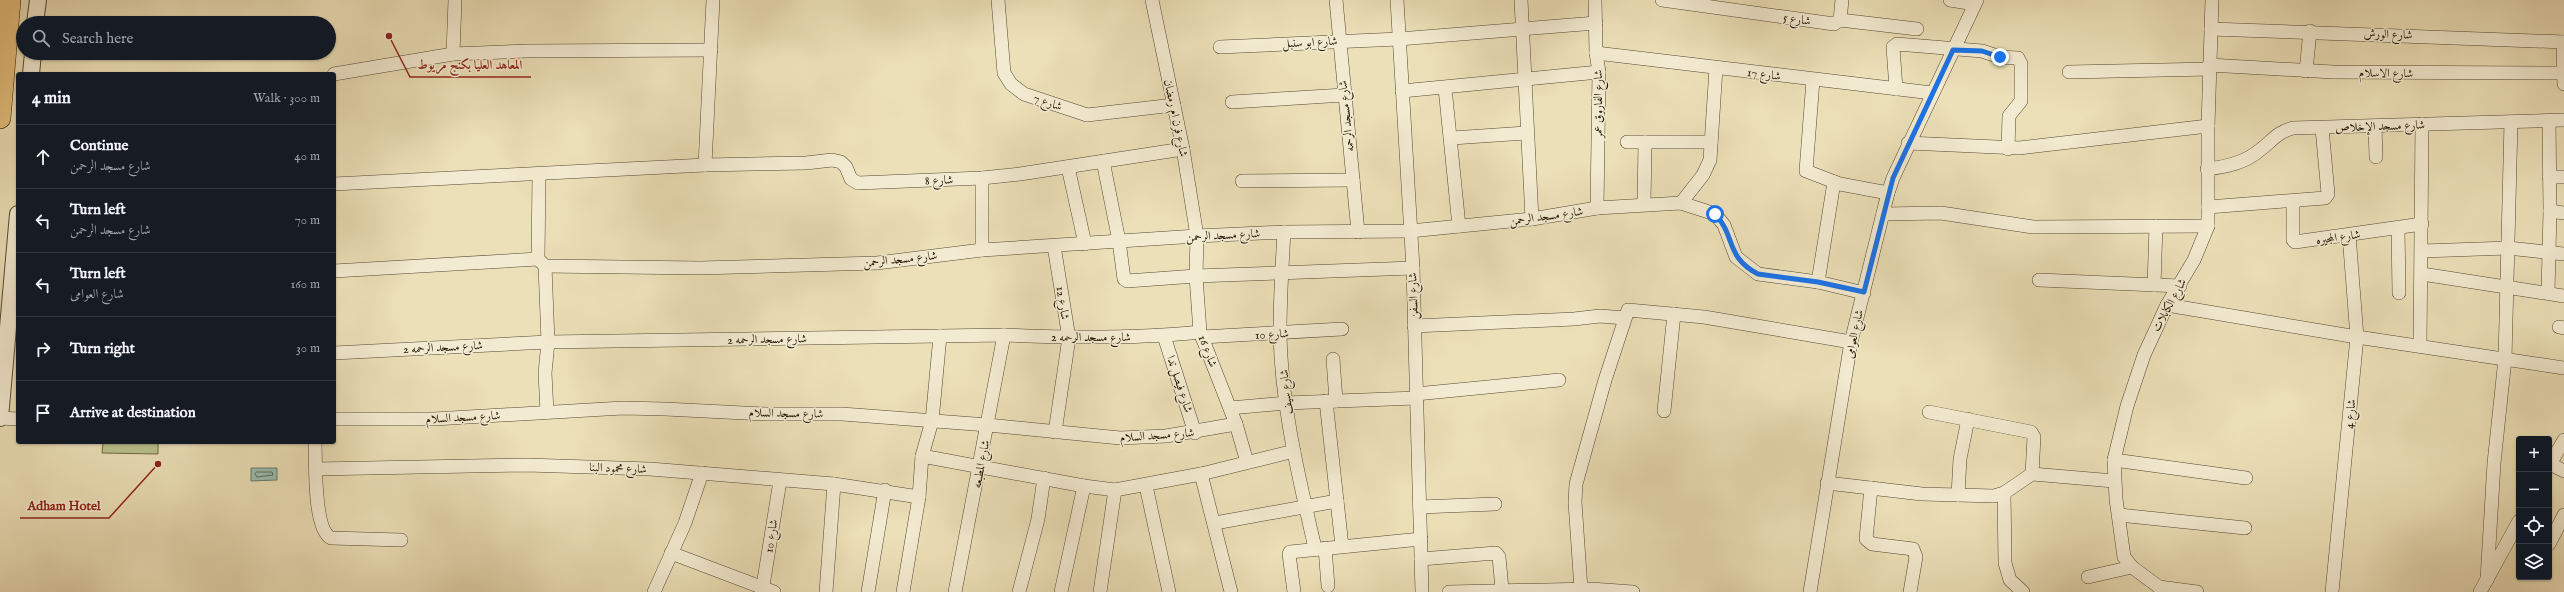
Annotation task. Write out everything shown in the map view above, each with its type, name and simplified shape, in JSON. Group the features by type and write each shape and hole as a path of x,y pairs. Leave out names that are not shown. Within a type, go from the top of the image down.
{"highway":[{"path":"0,118 10,0"}],"street":[{"path":"37,16 38,0"},
{"path":"453,54 455,0"},
{"path":"706,165 713,0"},
{"name":"شارع 7","path":"998,0 1004,73 1011,84 1024,94 1087,114 1174,105"},
{"name":"شارع فرن ام رمضان","path":"1152,0 1183,149 1197,236"},
{"name":"شارع مسجد الرحمه","path":"1336,0 1338,41 1358,232"},
{"name":"شارع السفن","path":"1397,0 1413,268 1422,592"},
{"path":"1521,0 1526,133 1532,219"},
{"name":"شارع الفاروق عمر","path":"1595,0 1596,53 1599,72 1597,208"},
{"name":"شارع 5","path":"1662,0 1738,5 1834,24 1840,20 1917,29"},
{"path":"1840,20 1842,0"},
{"path":"1950,0 1976,2"},
{"name":"شارع الكابلات","path":"2160,590 2132,567 2124,557 2114,481 2114,460 2135,380 2167,305 2180,286 2208,226 2209,67 2212,0"},
{"name":"شارع العوامى","path":"1810,592 1851,342 1888,193 1908,144 1976,2"},
{"name":"شارع ابو سنبل","path":"1220,47 1399,39 1596,23"},
{"name":"شارع الورش","path":"2211,29 2310,31 2563,42"},
{"path":"2306,71 2310,31"},
{"path":"2563,42 2563,79"},
{"path":"1896,89 1894,46 1982,51 2000,57 2018,58 2021,61 2020,101 2009,116 2008,149"},
{"path":"336,74 453,54 527,51 710,50"},
{"name":"شارع 17","path":"1596,53 1932,93"},
{"path":"31,72 32,60"},
{"name":"شارع الاسلام","path":"2069,72 2209,67 2563,79"},
{"path":"1681,203 1706,169 1712,142 1716,68"},
{"path":"1402,91 1599,72"},
{"path":"1813,80 1806,171 1834,182 1888,193"},
{"path":"1445,88 1452,138 1459,226"},
{"path":"1232,102 1344,95"},
{"name":"شارع مسجد الإخلاص","path":"2208,169 2226,167 2244,161 2259,151 2283,130 2564,120"},
{"path":"2548,293 2550,211 2549,121"},
{"path":"2487,580 2494,464 2505,360 2511,122"},
{"path":"2420,345 2422,274 2422,124"},
{"path":"1908,144 2008,149 2208,126"},
{"path":"2375,126 2376,157"},
{"path":"2208,207 2325,198 2328,194 2322,128"},
{"path":"1452,138 1526,133"},
{"path":"1627,142 1712,142"},
{"path":"1644,204 1645,142"},
{"name":"شارع 8","path":"336,184 539,175 706,165 806,163 835,160 846,167 851,179 858,183 982,178 1068,167 1183,149"},
{"path":"1103,161 1119,241 1124,278 1127,281 1196,276 1413,268"},
{"path":"1068,167 1085,244"},
{"path":"539,175 542,262 548,342 545,373 547,412"},
{"path":"2549,177 2564,177"},
{"path":"982,178 982,250"},
{"path":"1242,181 1353,180"},
{"path":"1818,282 1834,182"},
{"name":"شارع المجيره","path":"2293,201 2294,241 2349,235 2422,224"},
{"name":"شارع مسجد الرحمن","path":"336,271 542,262 700,268 877,263 982,250 1197,236 1284,232 1410,232 1532,219 1597,208 1644,204 1681,203 1715,214 1724,225 1736,257 1750,270 1758,274 1818,282 1864,292"},
{"path":"2550,211 2564,213"},
{"path":"1883,214 1941,213 2033,226 2208,226"},
{"path":"2154,285 2156,226"},
{"path":"2398,228 2399,293"},
{"name":"شارع سيف","path":"1284,232 1280,333 1286,403 1294,451 1306,505 1320,548 1328,586"},
{"name":"شارع 4","path":"2332,592 2357,337 2349,235"},
{"name":"شارع 16","path":"1197,236 1196,276 1201,335 1236,424 1247,462"},
{"path":"16,237 0,418 16,419"},
{"name":"شارع 12","path":"1054,246 1069,338 1055,432"},
{"path":"2422,251 2508,248 2549,251 2564,254"},
{"path":"2422,274 2564,296"},
{"path":"2039,280 2180,286"},
{"path":"2167,305 2357,337 2420,345 2505,360 2564,368"},
{"path":"1587,590 1575,498 1576,484 1628,310 1632,309 1674,314 1851,342"},
{"path":"1664,411 1674,314"},
{"path":"1414,326 1574,319 1600,316 1625,318"},
{"name":"شارع 10","path":"1201,335 1280,333 1342,329"},
{"name":"شارع مسجد الرحمه 2","path":"336,353 548,342 1004,335 1069,338 1201,335"},
{"name":"شارع المطبعه","path":"955,592 1004,335"},
{"path":"903,592 919,497 922,456 932,421 940,336"},
{"name":"شارع فيصل ندا","path":"1164,336 1195,433"},
{"path":"1333,359 1331,401 1337,501 1342,546"},
{"path":"1230,408 1286,403 1416,396 1559,380"},
{"name":"شارع مسجد السلام","path":"336,420 434,419 547,412 665,409 766,414 842,414 988,425 1120,438 1195,433 1236,424"},
{"path":"1929,412 2031,432 2034,437 2032,474"},
{"path":"1958,495 1960,454 1968,419"},
{"path":"2552,461 2564,440"},
{"path":"315,444 319,516 321,527 326,535 331,538 400,540"},
{"path":"922,456 1084,486 1115,490 1146,486 1294,451"},
{"path":"2114,460 2246,478"},
{"name":"شارع محمود البنا","path":"316,469 534,465 650,469 780,481 834,484 884,490 919,497"},
{"path":"2552,466 2564,471"},
{"path":"654,592 702,473"},
{"path":"1201,474 1215,523 1231,592"},
{"path":"1827,483 1958,495 1994,496 2004,493 2032,474 2114,481"},
{"path":"1019,592 1038,519 1044,478"},
{"name":"شارع 10","path":"766,591 780,481"},
{"path":"826,592 834,484"},
{"path":"1060,592 1084,486"},
{"path":"1146,486 1169,592"},
{"path":"1871,488 1866,539 1872,544 1913,549 1916,558 1910,592"},
{"path":"868,592 884,490"},
{"path":"1100,592 1115,490"},
{"path":"2004,493 2005,563 2010,580 2023,592"},
{"path":"1215,523 1306,505 1337,501"},
{"path":"1420,507 1495,504"},
{"path":"2119,515 2245,528"},
{"path":"2552,538 2564,515"},
{"path":"2480,592 2516,527"},
{"path":"1294,592 1288,554 1292,551 1421,539"},
{"path":"671,553 766,591"},
{"path":"1421,559 1496,553 1499,557 1502,589"},
{"path":"2088,577 2132,567"},
{"path":"1449,592 1502,589 1634,592"},
{"path":"2160,590 2197,592"}],"green space":[{"path":"103,444 158,444 158,454 102,453"}],"water":[{"path":"251,468 277,468 277,480 251,481"}],"place":[{"name":"المعاهد العليا بكنج مريوط","path":"389,36"},
{"name":"Adham Hotel","path":"158,464"}],"route":[{"path":"1715,214 1724,225 1736,257 1750,270 1758,274 1818,282 1864,292 1893,178 1953,50 1982,51 2000,57"}]}
